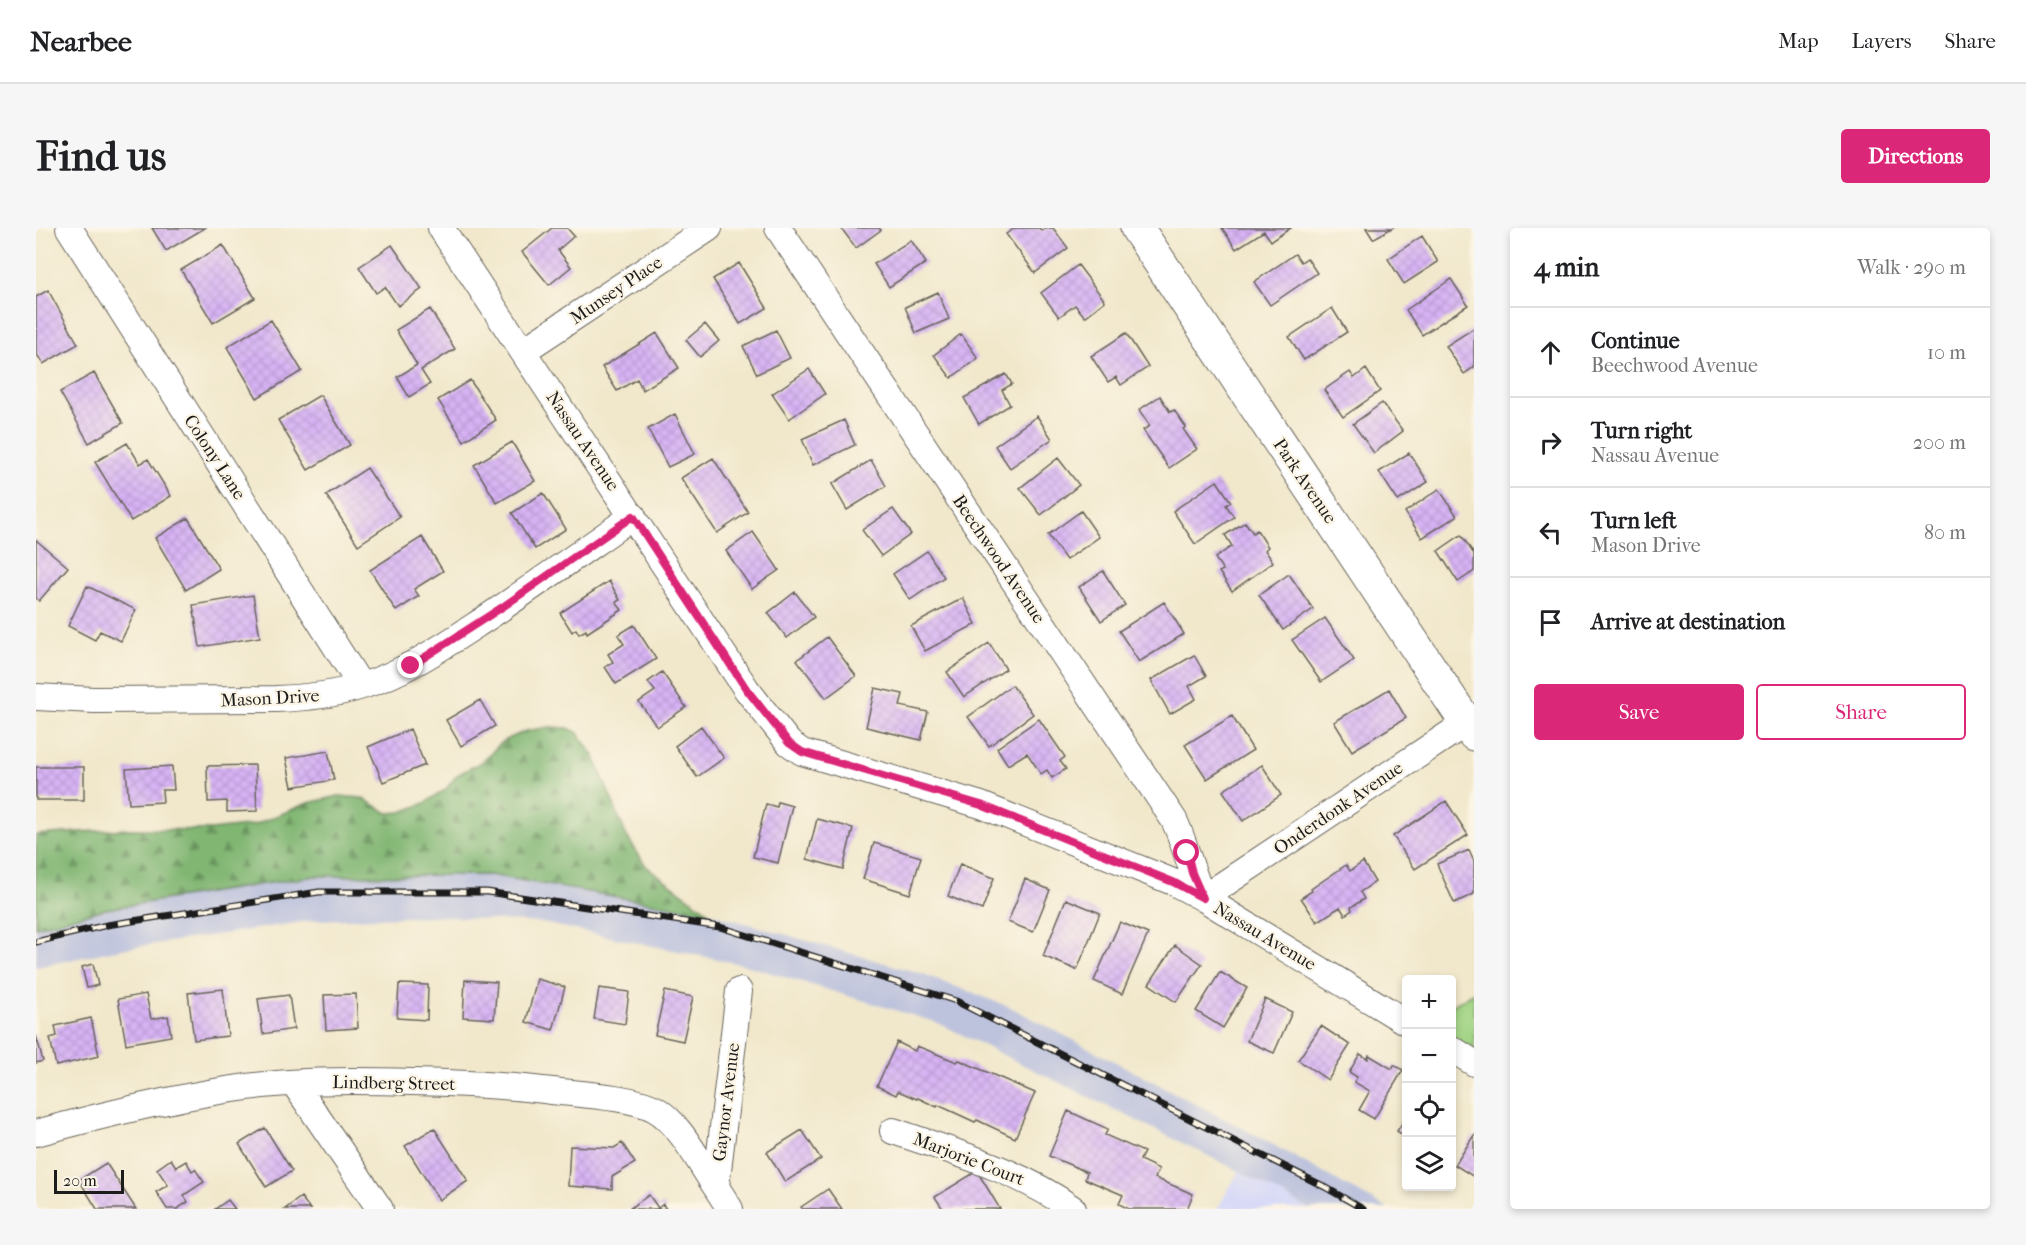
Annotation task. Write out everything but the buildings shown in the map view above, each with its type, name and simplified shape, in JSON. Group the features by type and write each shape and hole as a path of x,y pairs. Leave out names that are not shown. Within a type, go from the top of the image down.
{"street":[{"name":"Colony Lane","path":"69,228 361,687"},
{"name":"Nassau Avenue","path":"441,228 747,690 789,743 802,752 981,805 1165,879 1203,898 1402,1019"},
{"name":"Munsey Place","path":"523,351 709,228"},
{"name":"Beechwood Avenue","path":"778,228 1174,820 1203,898"},
{"name":"Park Avenue","path":"1137,228 1472,725"},
{"name":"Mason Drive","path":"36,697 105,700 276,699 312,697 361,687 393,674 429,655 633,516"},
{"name":"Onderdonk Avenue","path":"1203,898 1472,725"},
{"name":"Gaynor Avenue","path":"730,1209 716,1187 739,992"},
{"path":"1456,1052 1474,1063"},
{"name":"Lindberg Street","path":"36,1133 148,1104 228,1089 294,1083 366,1081 498,1084 634,1102 654,1108 677,1129 716,1187"},
{"path":"294,1083 380,1209"},
{"name":"Marjorie Court","path":"893,1131 961,1154 1030,1182 1073,1209"}],"shaded area":[{"path":"490,875 710,913 923,974 1012,1008 1259,1137 1388,1209 1308,1209 1239,1171 938,1023 745,965 542,923 435,916 316,920 121,949 36,967 36,927 106,909 315,876"},
{"path":"1239,1171 1308,1209 1217,1209"}],"green space":[{"path":"549,727 568,728 577,732 593,754 627,837 646,866 710,913 490,875 315,876 106,909 36,927 36,835 126,829 211,830 254,825 308,803 339,796 362,798 388,813 402,812 425,803 446,789 457,775 483,761 503,741 526,731"},
{"path":"1474,992 1474,1063 1456,1052 1456,1003"}],"railway":[{"path":"36,942 107,925 319,892 487,892 720,927 956,1001 1325,1187 1363,1209"}],"route":[{"path":"411,666 504,606 633,516 747,690 789,743 802,752 981,805 1173,882 1203,898 1192,873 1187,853"}]}
